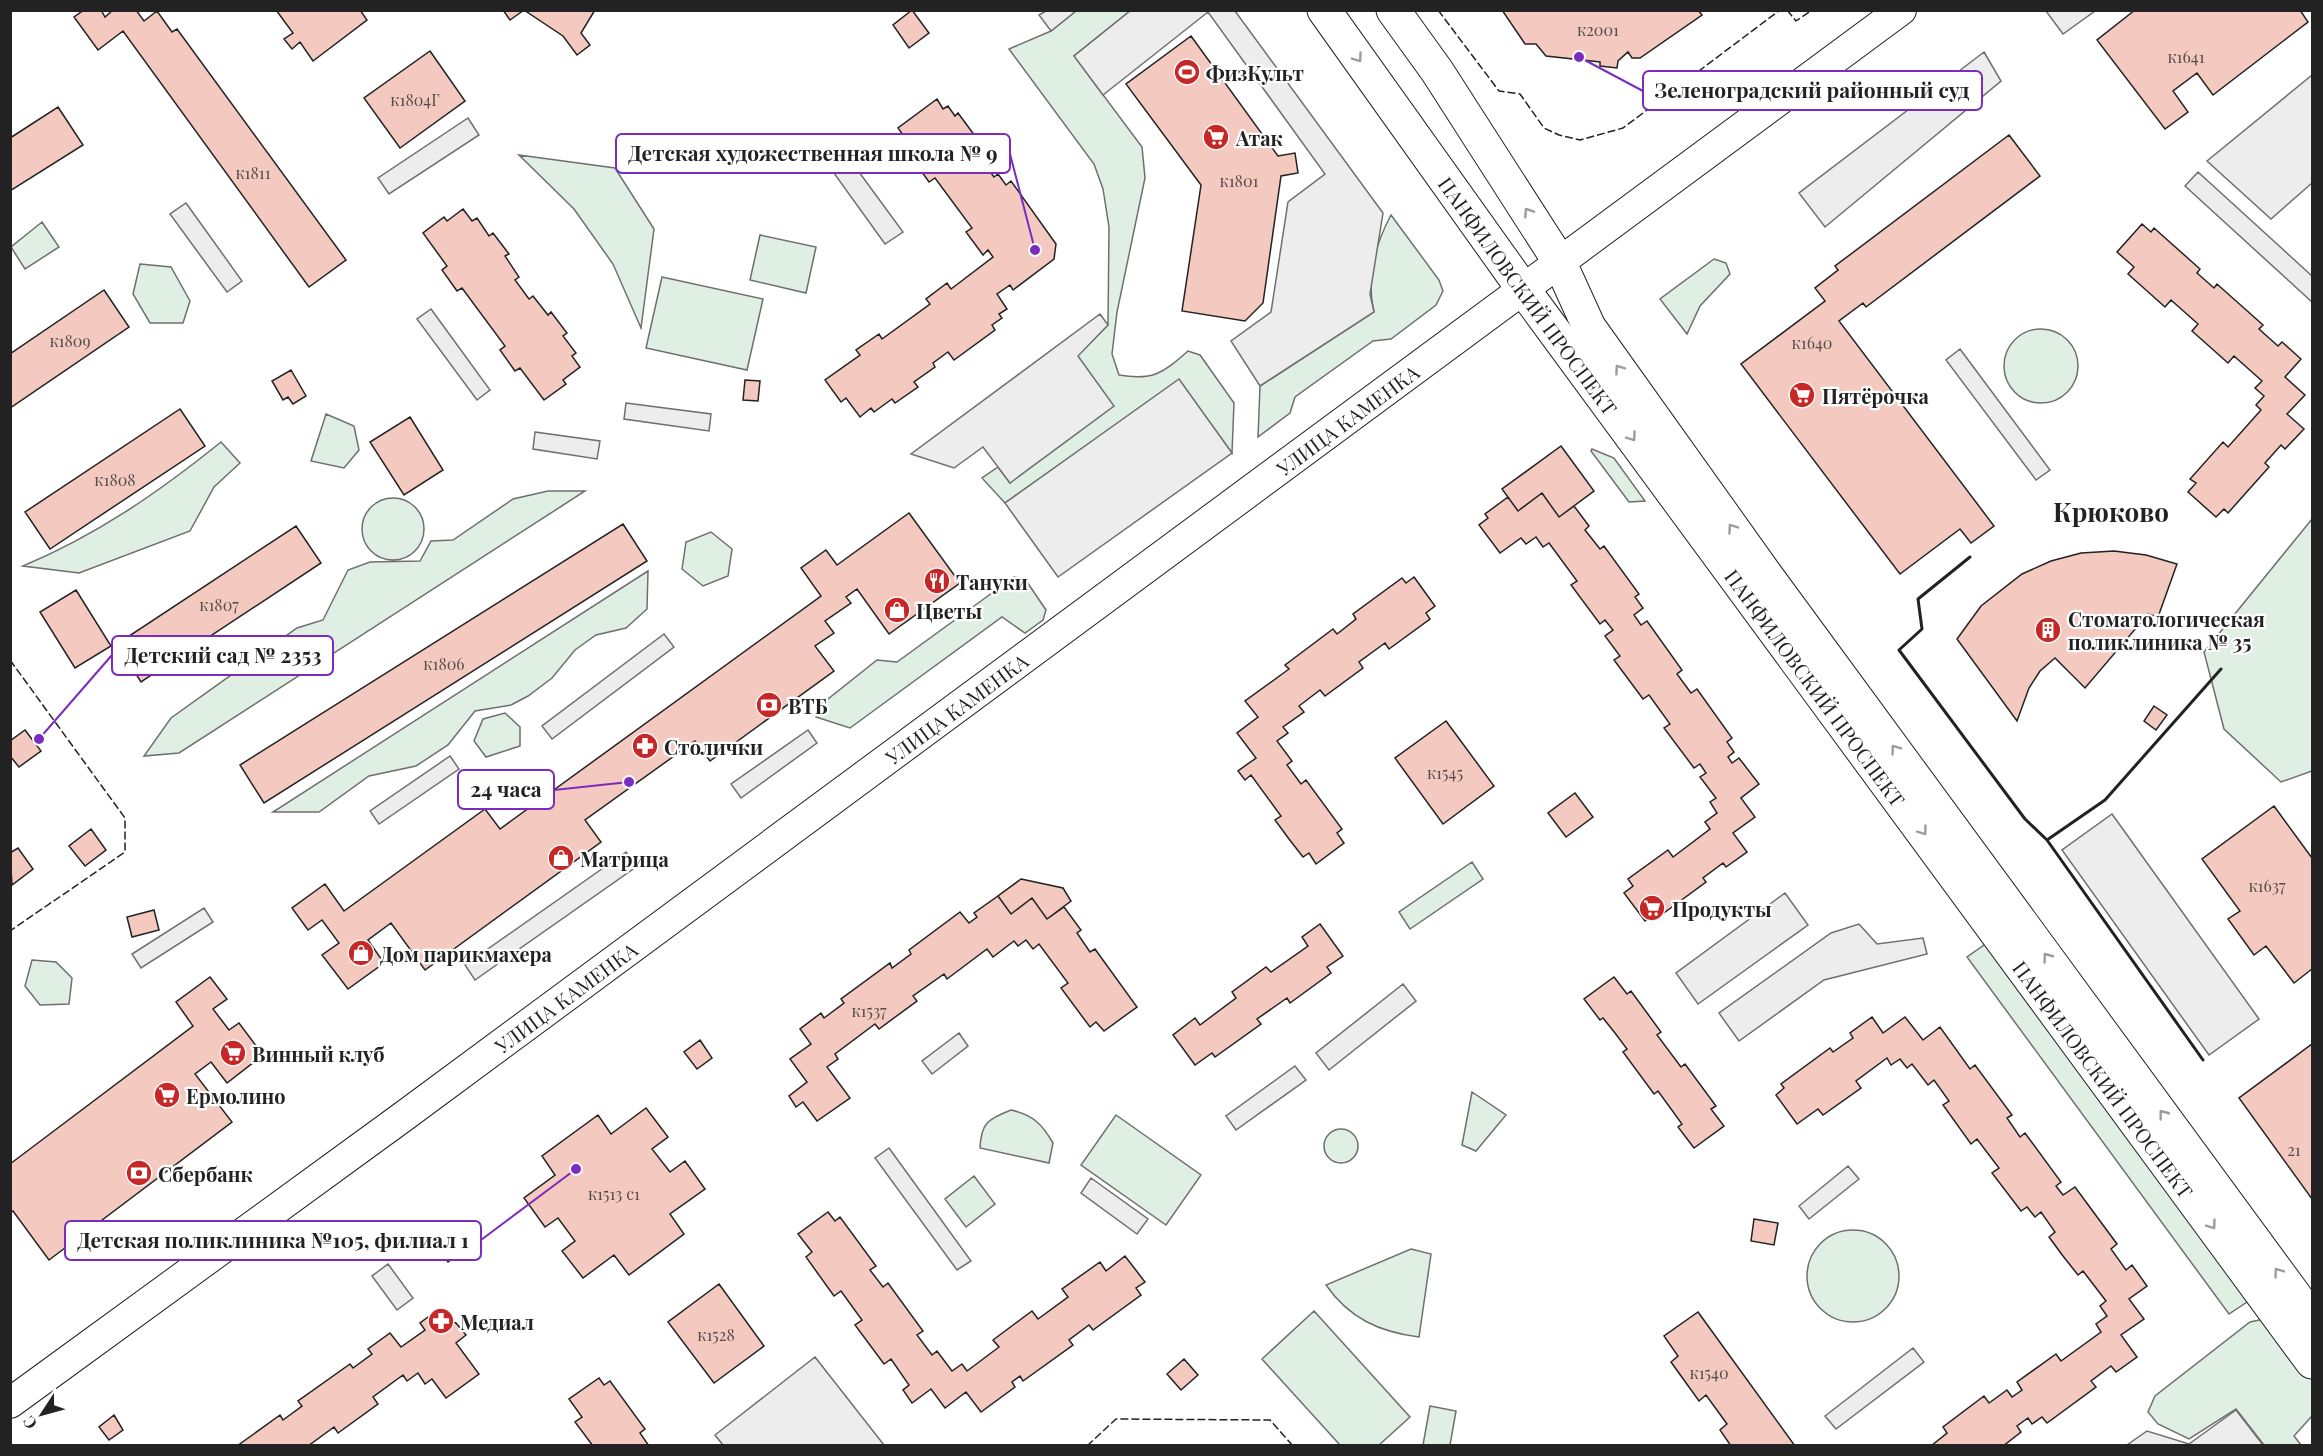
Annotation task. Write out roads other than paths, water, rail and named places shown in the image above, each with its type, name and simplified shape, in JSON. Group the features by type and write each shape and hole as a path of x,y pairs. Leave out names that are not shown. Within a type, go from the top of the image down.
{"main road":[{"name":"ПАНФИЛОВСКИЙ ПРОСПЕКТ","path":"1324,10 1523,289 2313,1319"},
{"name":"ПАНФИЛОВСКИЙ ПРОСПЕКТ","path":"1393,10 1437,71 1559,261 1589,327 1755,559 1967,870 2313,1362"},
{"name":"УЛИЦА КАМЕНКА","path":"10,1403 404,1116 1901,10"}],"place":[{"name":"Зеленоградский районный суд","path":"1579,57"},
{"name":"ФизКульт","path":"1187,72"},
{"name":"Атак","path":"1216,137"},
{"name":"Детская художественная школа № 9","path":"1035,250"},
{"name":"Пятёрочка","path":"1802,395"},
{"name":"Тануки","path":"937,581"},
{"name":"Цветы","path":"897,610"},
{"name":"Стоматологическая поликлиника № 35","path":"2048,630"},
{"name":"ВТБ","path":"769,705"},
{"name":"Детский сад № 2353","path":"39,739"},
{"name":"Столички","path":"645,746"},
{"name":"24 часа","path":"629,782"},
{"name":"Матрица","path":"561,858"},
{"name":"Продукты","path":"1652,908"},
{"name":"Дом парикмахера","path":"361,953"},
{"name":"Винный клуб","path":"233,1053"},
{"name":"Ермолино","path":"167,1095"},
{"name":"Детская поликлиника №105, филиал 1","path":"576,1169"},
{"name":"Сбербанк","path":"139,1173"},
{"name":"Медиал","path":"441,1321"}],"district":[{"name":"Крюково","path":"2111,511"}]}
